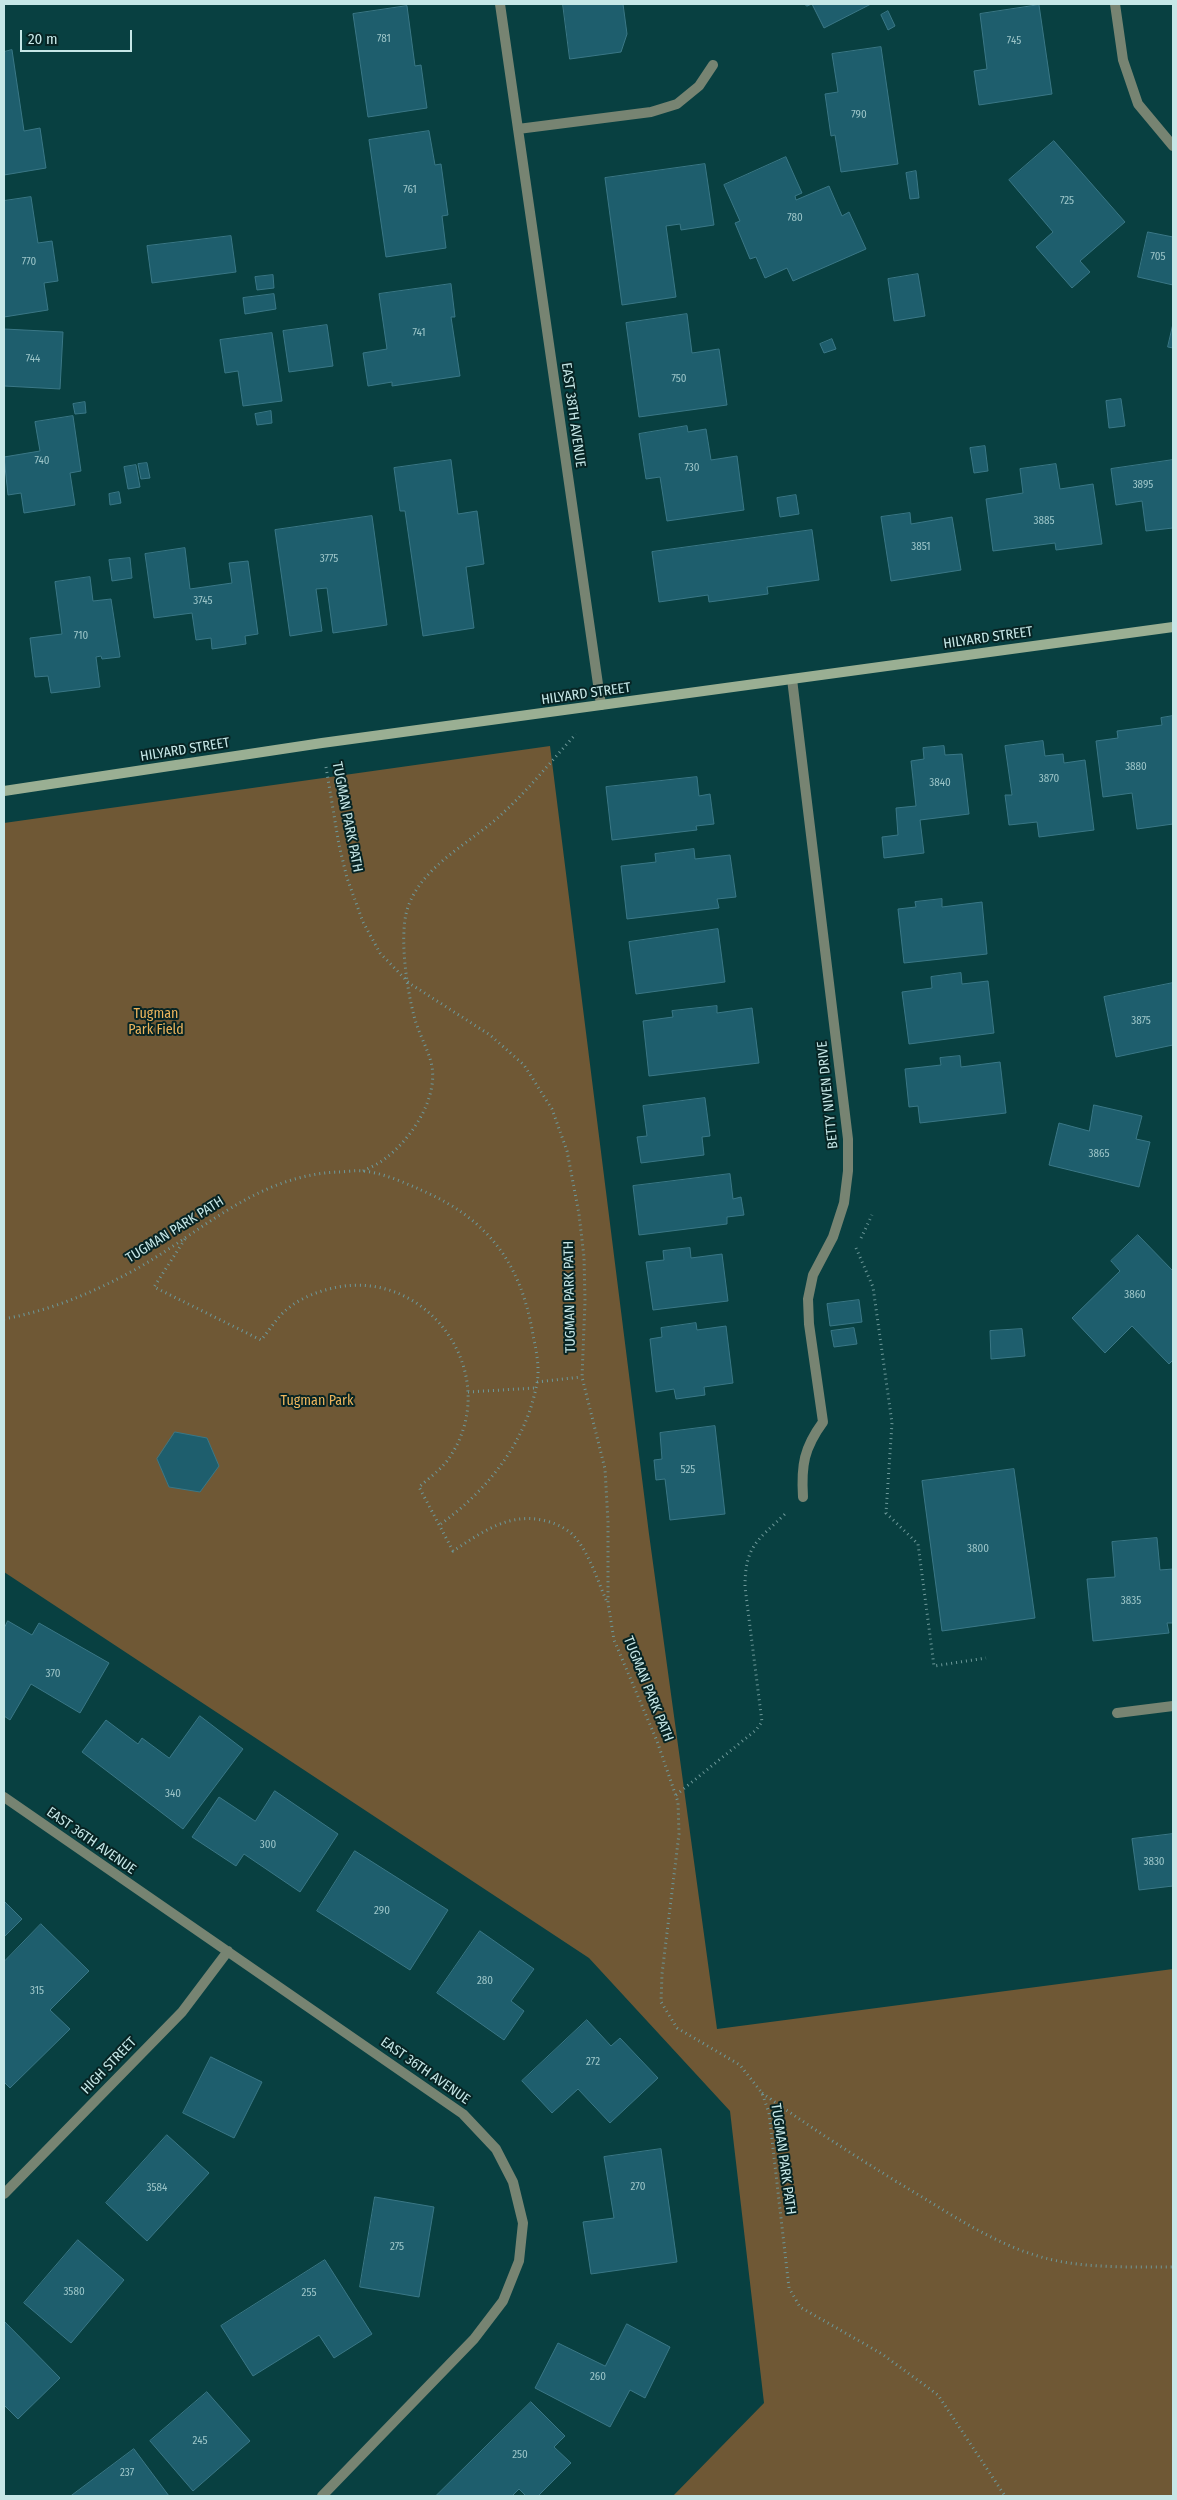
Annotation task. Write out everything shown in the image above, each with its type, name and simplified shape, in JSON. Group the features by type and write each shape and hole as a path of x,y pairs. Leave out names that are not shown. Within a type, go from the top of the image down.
{"street":[{"name":"EAST 38TH AVENUE","path":"500,4 601,705"},
{"path":"1115,4 1124,60 1138,104 1173,146"},
{"path":"518,129 651,112 677,104 699,86 714,65"},
{"name":"HILYARD STREET","path":"4,791 322,744 1173,627"},
{"name":"BETTY NIVEN DRIVE","path":"792,679 848,1139 848,1171 844,1204 833,1237 813,1275 808,1298 809,1324 822,1422 812,1436 805,1453 801,1472 803,1497"},
{"path":"1117,1713 1173,1706"},
{"name":"EAST 36TH AVENUE","path":"4,1797 463,2114 496,2149 513,2182 523,2223 519,2261 503,2301 474,2339 322,2496"},
{"name":"HIGH STREET","path":"4,2194 182,2012 228,1951"}],"path":[{"path":"363,1171 386,1158 403,1142 421,1115 432,1088 432,1064 414,1016 404,945 406,914 417,889 436,867 504,813 601,705"},
{"name":"TUGMAN PARK PATH","path":"322,744 338,845 347,878 363,922 380,953 408,983 490,1035 524,1065 552,1109 567,1151 579,1214 583,1248 585,1301 582,1377 604,1469 608,1522 608,1603 614,1640 657,1741 676,1795 679,1834 662,1974 661,2002 677,2028 740,2065 762,2093 768,2113 789,2288 800,2307 882,2354 938,2395 1005,2496"},
{"name":"TUGMAN PARK PATH","path":"4,1319 74,1301 138,1268 246,1198 284,1181 319,1173 363,1171 398,1180 440,1198 469,1216 493,1239 514,1272 529,1312 536,1347 537,1382 526,1420 508,1458 487,1485 441,1524"},
{"path":"872,1215 856,1248 873,1287 892,1423 886,1513 918,1544 934,1666 986,1658"},
{"path":"187,1236 154,1287 261,1340 285,1311 315,1292 350,1284 386,1288 419,1302 444,1326 462,1357 468,1392 464,1428 447,1461 419,1487 441,1524 454,1551 506,1520 528,1518 553,1522 572,1534 586,1554 608,1603"},
{"path":"537,1382 582,1377"},
{"path":"468,1392 535,1388"},
{"path":"676,1795 756,1730 762,1722 745,1587 745,1570 754,1544 803,1497"},
{"path":"762,2093 866,2164 971,2227 1020,2250 1063,2262 1127,2267 1173,2267"}],"green space":[{"name":"Tugman Park","path":"550,746 649,1534 717,2029 1173,1969 1173,2496 673,2496 764,2403 730,2111 589,1958 4,1572 4,823"}],"building":[{"path":"563,4 623,4 627,34 621,52 570,59"},
{"path":"812,4 871,4 824,28"},
{"path":"1039,5 1052,94 979,105 974,71 987,69 980,14"},
{"path":"407,6 415,66 421,65 427,108 368,117 353,14"},
{"path":"888,11 895,26 888,30 881,15"},
{"path":"881,47 898,164 841,172 835,135 831,136 825,94 838,92 832,54"},
{"path":"12,50 24,131 40,128 46,168 4,175 4,52"},
{"path":"429,131 435,165 441,164 448,215 442,216 446,248 386,257 369,140"},
{"path":"1054,141 1125,222 1080,261 1090,272 1072,288 1036,247 1053,232 1009,180"},
{"path":"786,157 802,193 795,196 796,200 829,186 842,216 849,212 866,249 793,281 787,268 765,278 756,257 750,259 735,223 740,221 724,185"},
{"path":"705,164 714,225 681,230 680,224 666,226 676,297 622,305 605,178"},
{"path":"916,171 919,198 910,199 906,173"},
{"path":"31,197 38,243 52,241 58,281 44,283 48,310 4,317 4,201"},
{"path":"1148,232 1173,237 1173,285 1138,277"},
{"path":"231,236 236,272 152,283 147,246"},
{"path":"918,274 925,316 894,321 888,279"},
{"path":"273,275 274,288 257,290 255,277"},
{"path":"451,284 455,317 451,317 460,376 392,386 392,382 368,386 363,353 387,349 379,294"},
{"path":"274,294 276,309 245,314 243,298"},
{"path":"687,314 692,353 719,349 727,405 639,417 626,323"},
{"path":"1173,324 1173,348 1168,347"},
{"path":"327,325 333,366 289,372 283,331"},
{"path":"4,329 63,332 60,389 4,386"},
{"path":"272,333 282,401 243,406 238,371 225,373 220,340"},
{"path":"832,339 836,349 824,353 820,344"},
{"path":"1121,399 1125,426 1109,428 1106,401"},
{"path":"85,402 86,413 75,414 73,404"},
{"path":"271,411 272,423 257,425 255,414"},
{"path":"73,416 81,471 70,473 75,505 24,513 21,493 8,495 4,457 40,451 35,422"},
{"path":"687,426 688,432 706,429 711,460 737,456 744,510 667,521 660,477 646,479 639,434"},
{"path":"985,446 988,471 974,473 970,448"},
{"path":"451,460 458,514 477,511 484,564 466,567 474,628 423,636 405,511 400,511 394,468"},
{"path":"1173,460 1173,528 1146,531 1142,501 1116,505 1111,469"},
{"path":"147,463 150,478 141,479 138,464"},
{"path":"1056,464 1060,489 1093,484 1102,544 1056,550 1055,543 993,551 986,499 1023,493 1020,469"},
{"path":"136,465 140,487 128,489 124,467"},
{"path":"119,492 121,503 110,505 109,494"},
{"path":"796,495 799,514 780,517 777,498"},
{"path":"910,513 911,524 952,517 961,570 891,581 881,517"},
{"path":"372,516 387,625 333,633 327,588 316,589 322,631 290,636 275,530"},
{"path":"812,530 819,580 767,587 768,594 709,602 708,595 659,602 652,552"},
{"path":"185,548 190,589 232,583 229,563 248,561 258,634 245,636 246,644 212,649 211,638 196,640 192,613 154,618 145,554"},
{"path":"130,558 132,578 112,581 109,560"},
{"path":"90,577 93,601 111,599 120,657 102,659 101,656 96,657 100,687 51,693 48,676 35,677 30,638 62,634 55,582"},
{"path":"1173,716 1173,824 1137,829 1132,793 1103,797 1096,741 1118,738 1117,731 1162,725 1161,718"},
{"path":"1043,741 1045,756 1063,754 1064,763 1085,760 1094,830 1039,837 1037,822 1009,825 1005,795 1012,795 1005,746"},
{"path":"944,746 945,755 962,754 969,814 920,820 924,853 884,858 882,837 898,835 896,808 916,806 911,761 924,759 923,748"},
{"path":"697,777 699,796 710,794 714,824 696,826 697,830 612,840 606,787"},
{"path":"694,849 695,859 730,855 736,897 717,899 719,908 627,919 621,866 656,862 655,854"},
{"path":"942,899 942,907 982,902 987,954 904,963 898,909 916,907 915,902"},
{"path":"718,929 725,982 636,994 629,942"},
{"path":"961,973 962,984 988,981 994,1033 909,1044 902,992 932,988 931,977"},
{"path":"1173,983 1173,1045 1116,1057 1104,997"},
{"path":"717,1006 717,1013 752,1008 759,1063 649,1076 643,1021 673,1017 672,1011"},
{"path":"960,1056 961,1067 1000,1062 1006,1113 920,1123 918,1106 909,1107 905,1069 941,1065 940,1058"},
{"path":"705,1098 710,1136 702,1137 704,1155 641,1163 637,1137 647,1136 643,1106"},
{"path":"1094,1105 1142,1116 1136,1139 1150,1142 1139,1187 1049,1165 1059,1123 1089,1131"},
{"path":"730,1174 733,1199 741,1197 744,1215 727,1217 727,1224 639,1235 633,1186"},
{"path":"1138,1235 1173,1271 1173,1360 1169,1364 1132,1326 1105,1353 1072,1318 1120,1271 1111,1261"},
{"path":"690,1248 691,1258 722,1254 728,1301 653,1310 646,1262 664,1260 663,1251"},
{"path":"859,1300 862,1322 830,1326 827,1304"},
{"path":"696,1323 697,1330 726,1326 733,1383 704,1387 705,1395 676,1399 674,1389 656,1392 650,1339 662,1337 661,1328"},
{"path":"854,1328 857,1344 834,1347 831,1331"},
{"path":"1022,1329 1025,1356 991,1359 990,1331"},
{"path":"715,1426 725,1514 670,1520 665,1479 656,1480 654,1460 662,1459 660,1433"},
{"path":"175,1432 207,1438 219,1466 200,1492 169,1487 157,1459"},
{"path":"1014,1469 1035,1618 942,1631 922,1481"},
{"path":"1157,1538 1160,1570 1173,1569 1173,1623 1167,1623 1169,1633 1093,1641 1087,1579 1115,1577 1112,1542"},
{"path":"8,1621 32,1635 39,1623 109,1663 80,1713 31,1684 10,1720 4,1716 4,1629"},
{"path":"200,1716 243,1749 183,1829 82,1752 106,1720 138,1744 142,1738 169,1758"},
{"path":"275,1791 338,1834 300,1892 244,1854 236,1866 192,1837 219,1797 255,1821"},
{"path":"1173,1834 1173,1886 1139,1890 1132,1839"},
{"path":"355,1851 448,1910 410,1970 317,1911"},
{"path":"4,1901 22,1919 4,1937"},
{"path":"41,1924 89,1971 50,2010 70,2029 10,2088 4,2082 4,1962"},
{"path":"480,1931 534,1969 511,2001 524,2011 504,2040 437,1993"},
{"path":"587,2020 611,2046 620,2038 658,2078 610,2123 578,2089 552,2113 522,2081"},
{"path":"211,2057 262,2082 234,2138 183,2113"},
{"path":"167,2135 209,2173 147,2241 106,2203"},
{"path":"661,2149 677,2262 591,2274 583,2222 614,2218 604,2157"},
{"path":"375,2197 434,2207 419,2297 360,2287"},
{"path":"78,2240 124,2280 71,2343 24,2303"},
{"path":"325,2260 372,2334 334,2358 319,2335 253,2376 221,2326"},
{"path":"4,2321 60,2378 18,2419 4,2405"},
{"path":"627,2324 670,2347 645,2398 630,2390 610,2427 535,2388 558,2343 605,2366"},
{"path":"207,2392 250,2441 193,2491 150,2441"},
{"path":"531,2402 565,2436 554,2447 571,2463 538,2496 526,2496 519,2489 512,2496 436,2496"},
{"path":"134,2449 169,2496 71,2496"}],"park label":[{"name":"Tugman Park Field","path":"156,1022"}]}
